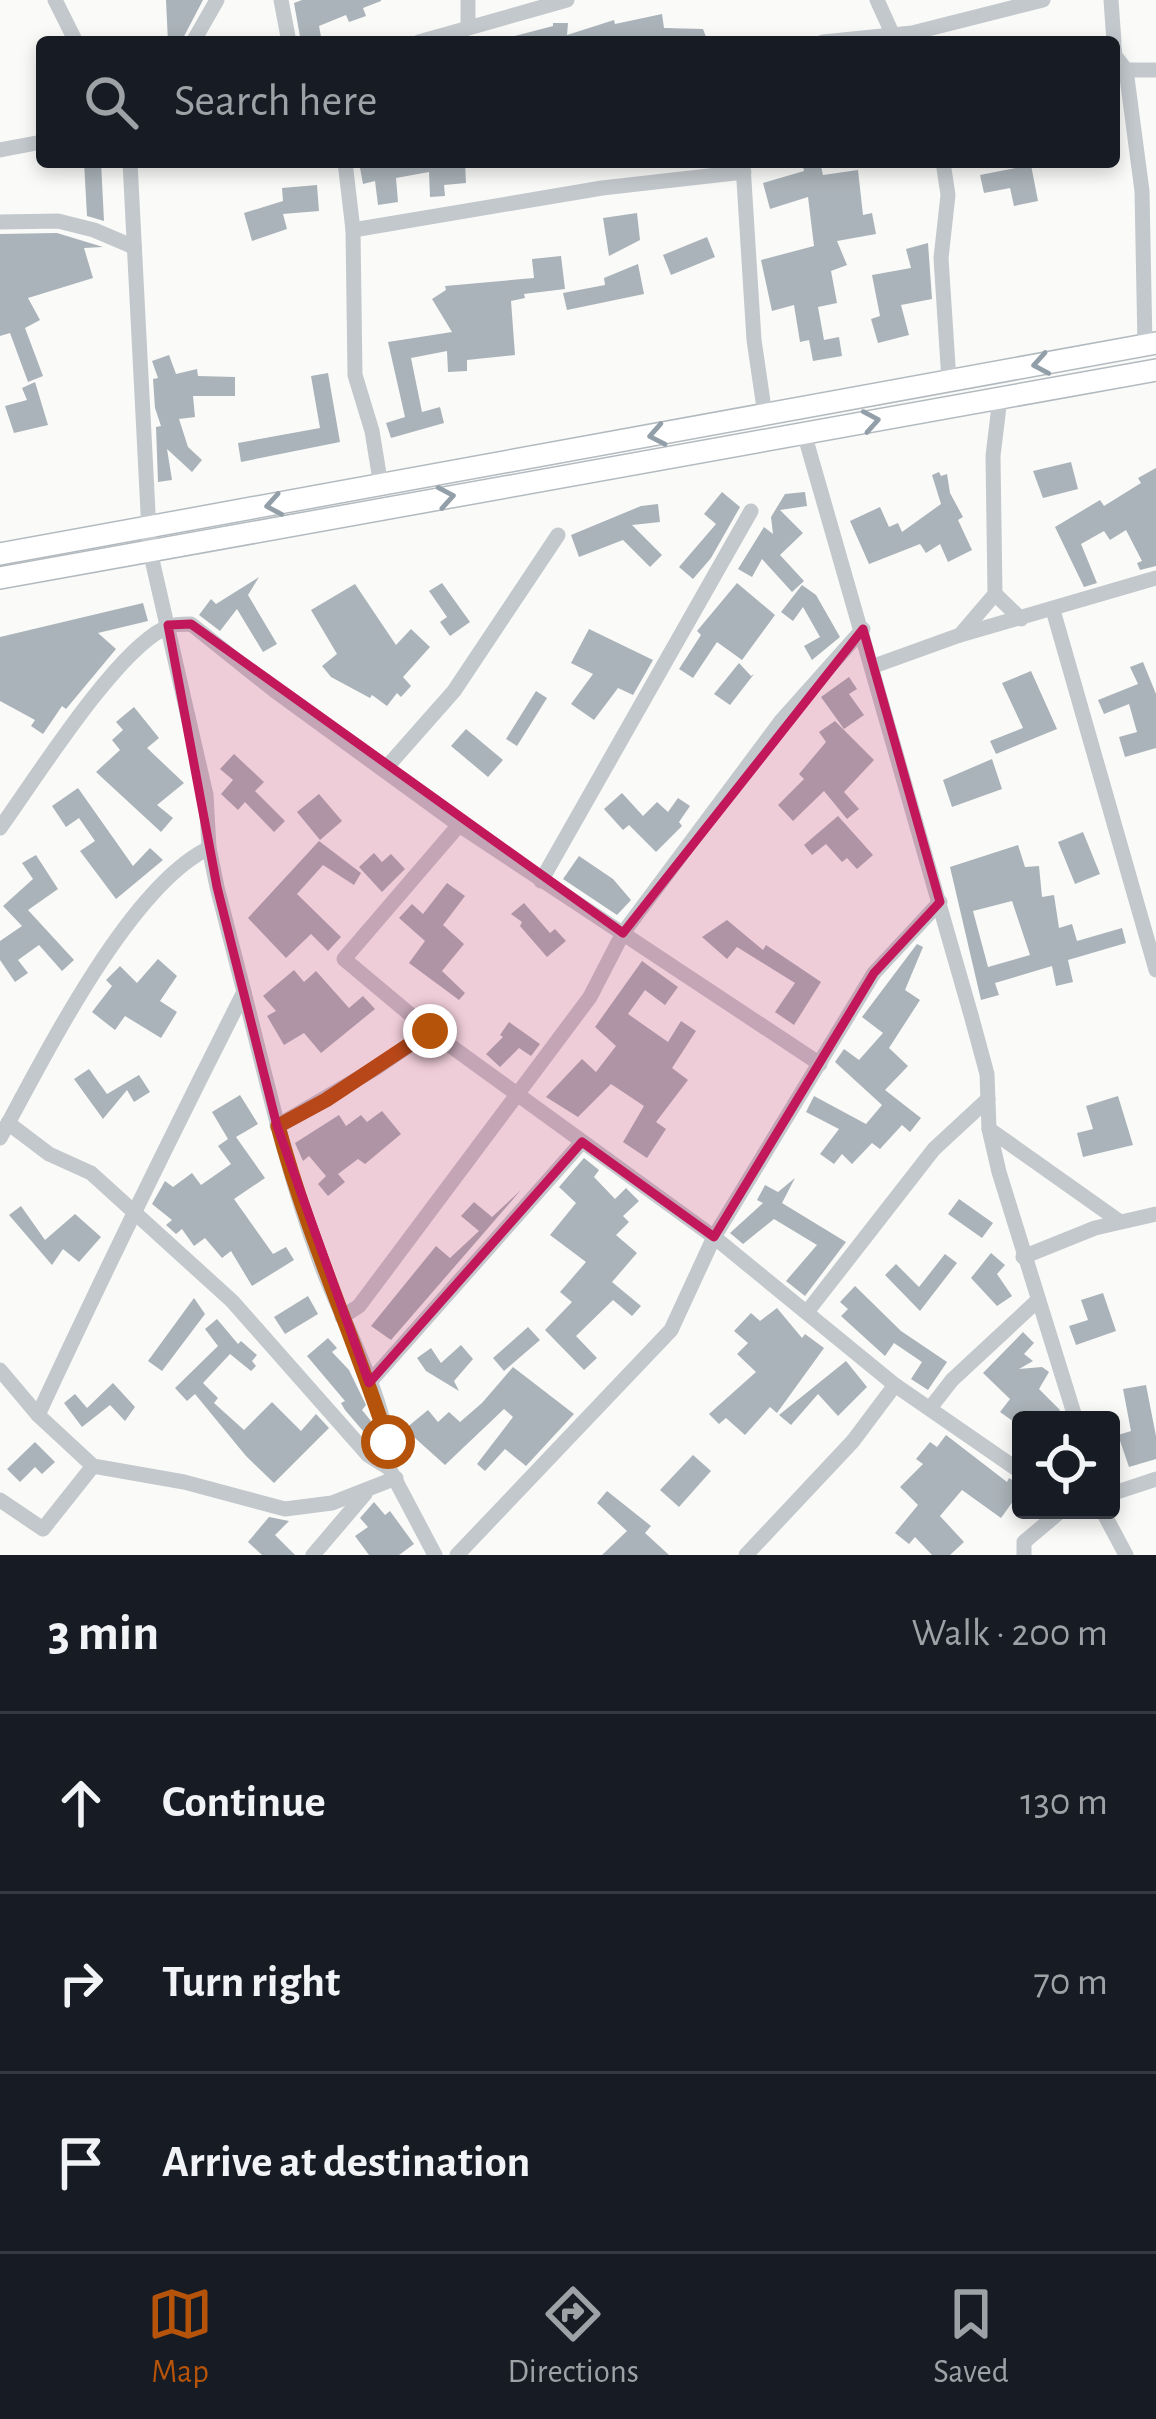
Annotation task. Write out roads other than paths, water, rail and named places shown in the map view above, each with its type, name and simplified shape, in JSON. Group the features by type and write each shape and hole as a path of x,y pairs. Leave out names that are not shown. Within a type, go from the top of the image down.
{"main road":[{"path":"0,554 1150,344"},
{"path":"0,578 1156,370"}],"street":[{"path":"56,0 73,36"},
{"path":"196,36 217,0"},
{"path":"281,0 289,36"},
{"path":"468,0 469,28"},
{"path":"440,36 567,0"},
{"path":"877,0 892,33"},
{"path":"921,36 1043,0"},
{"path":"1111,0 1113,36"},
{"path":"869,36 905,36"},
{"path":"1120,62 1126,70 1142,191 1150,344"},
{"path":"1126,70 1156,70"},
{"path":"0,150 36,143"},
{"path":"130,168 150,551 206,795 209,848 302,1210 369,1384 388,1442 392,1473 435,1555"},
{"path":"346,168 353,230 355,375 372,431 381,486"},
{"path":"353,230 737,168"},
{"path":"744,168 754,340 766,415"},
{"path":"945,168 948,194 941,258 949,381"},
{"path":"0,222 58,221 134,247"},
{"path":"960,634 995,594 993,456 1000,398"},
{"path":"804,433 987,1074 989,1129 1023,1257 1073,1411"},
{"path":"541,881 751,512"},
{"path":"386,768 454,691 558,535"},
{"path":"874,666 960,634 1156,578"},
{"path":"995,594 1021,620"},
{"path":"1053,610 1156,970"},
{"path":"0,828 110,678 148,639 169,626 191,624 459,824 820,1064"},
{"path":"342,1316 359,1306 520,1093 590,997 623,933 781,721 863,629"},
{"path":"459,824 344,958 430,1031 715,1237 896,1384 1012,1466"},
{"path":"209,848 189,858 161,884 111,946 4,1131 91,1173 232,1301 368,1455 392,1473"},
{"path":"457,1555 671,1330 715,1237 874,973 940,902"},
{"path":"38,1415 88,1302 244,992"},
{"path":"278,1126 430,1031"},
{"path":"807,1312 934,1148 988,1099"},
{"path":"989,1129 1119,1221"},
{"path":"369,1384 582,1142"},
{"path":"1023,1257 1119,1221 1156,1214"},
{"path":"931,1407 952,1380 1037,1301"},
{"path":"0,1370 38,1415 93,1466 184,1482 285,1509 332,1503 369,1490"},
{"path":"746,1555 853,1441 896,1384"},
{"path":"0,1500 43,1529 93,1466"},
{"path":"313,1555 369,1490 392,1473"},
{"path":"1120,1491 1156,1479"},
{"path":"1024,1555 1024,1542 1051,1519"},
{"path":"1107,1519 1126,1555"}]}
